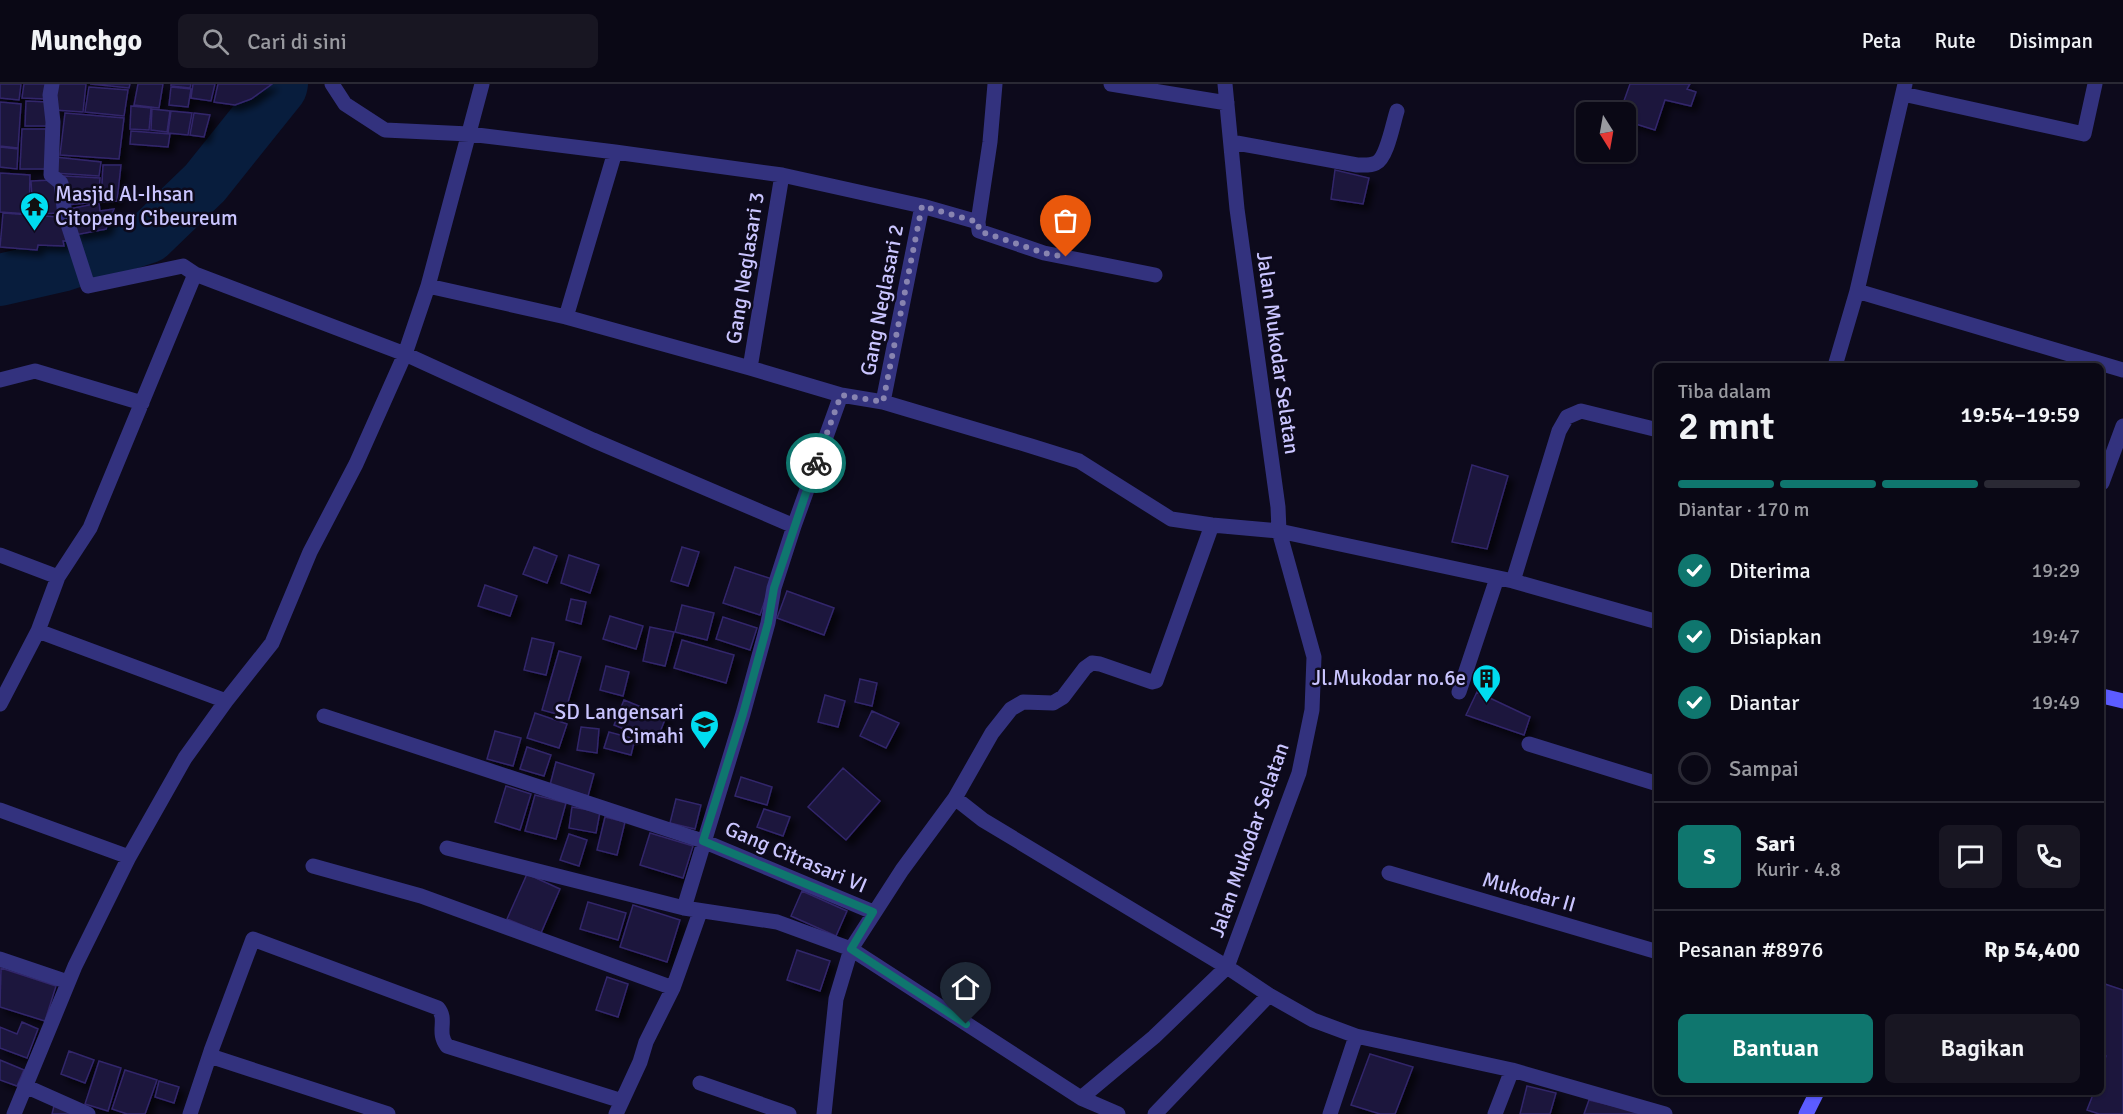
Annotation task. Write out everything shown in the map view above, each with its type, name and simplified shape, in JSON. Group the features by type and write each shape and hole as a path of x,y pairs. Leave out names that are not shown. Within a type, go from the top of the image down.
{"main road":[{"path":"2104,696 2123,701"},
{"path":"1806,1114 1816,1095"}],"street":[{"path":"52,84 50,95 51,175 61,183 65,215 88,286 183,266 195,274 405,354 593,440 794,526"},
{"path":"332,84 345,104 385,130 469,134 782,175 922,206 978,222"},
{"path":"14,1114 68,982 129,857 185,758 272,643 310,552 356,464 405,354 428,286 482,84"},
{"path":"995,84 990,142 978,222 979,231 1044,253 1155,275"},
{"path":"1111,84 1227,103"},
{"name":"Jalan Mukodar Selatan","path":"1081,1098 1154,1036 1227,967 1299,773 1312,710 1314,657 1279,531 1278,507 1237,209 1225,84"},
{"path":"1836,363 1857,291 1904,89 2084,134 2095,84"},
{"path":"1231,142 1357,165 1368,165 1383,158 1397,111"},
{"path":"566,317 615,152"},
{"name":"Gang Neglasari 3","path":"750,368 782,175"},
{"name":"Gang Neglasari 2","path":"883,402 922,206"},
{"path":"0,704 38,632 58,577 90,528 195,274"},
{"path":"428,286 566,317 841,395 883,402 1079,461 1171,519 1279,531 1513,581 1654,621"},
{"path":"1857,291 2099,363"},
{"path":"2104,364 2123,370"},
{"path":"0,380 35,371 142,403"},
{"path":"684,908 743,714 768,623 774,588 841,395"},
{"path":"1513,581 1559,431 1567,417 1581,411 1654,429"},
{"path":"2104,478 2123,426"},
{"path":"824,1114 836,999 851,949 873,912 955,798 993,733 1011,709 1023,702 1053,703 1063,698 1084,668 1092,663 1152,682 1156,681 1212,525"},
{"path":"0,555 58,577"},
{"path":"1459,692 1497,578"},
{"path":"38,632 226,701"},
{"name":"Gang Citrasari VI","path":"324,716 703,841 873,912"},
{"path":"1529,744 1654,783"},
{"path":"955,798 983,820 1313,1020 1356,1036 1512,1070 1665,1114"},
{"path":"0,810 129,857"},
{"path":"447,848 700,912 777,922 851,949 1081,1098 1118,1114"},
{"path":"313,866 421,896 673,988"},
{"name":"Mukodar II","path":"1389,873 1654,951"},
{"path":"190,1114 253,939 438,1008 443,1017 440,1029 442,1040 447,1046 619,1108 640,1062 646,1042 673,988 700,912"},
{"path":"0,959 68,982"},
{"path":"1155,1114 1269,994"},
{"path":"1330,1114 1356,1036"},
{"path":"210,1056 388,1114"},
{"path":"1495,1114 1512,1070"},
{"path":"700,1083 789,1114"},
{"path":"25,1086 88,1114"}],"building":[{"path":"0,84 21,84 19,100 0,98"},
{"path":"24,84 48,84 46,99 22,98"},
{"path":"57,84 86,84 83,112 55,110"},
{"path":"90,84 130,84 129,88"},
{"path":"138,84 163,84 159,108 134,105"},
{"path":"171,84 191,84 190,88 171,86"},
{"path":"193,84 215,84 211,101 191,98"},
{"path":"218,84 272,84 251,99 235,105 214,102"},
{"path":"1630,84 1690,84 1687,89 1696,92 1691,106 1665,100 1655,130 1636,124 1636,102 1624,102"},
{"path":"89,87 128,90 124,116 85,112"},
{"path":"171,87 191,89 188,107 169,105"},
{"path":"26,101 47,102 47,126 25,126"},
{"path":"0,102 21,104 18,148 0,146"},
{"path":"131,106 151,108 149,130 130,129"},
{"path":"152,109 170,111 167,132 151,130"},
{"path":"171,111 192,113 188,135 168,133"},
{"path":"65,113 124,118 119,159 60,155"},
{"path":"194,113 210,115 204,137 190,135"},
{"path":"22,129 46,129 47,169 20,169"},
{"path":"131,131 170,134 168,147 130,144"},
{"path":"0,147 18,149 17,169 0,167"},
{"path":"55,157 101,162 99,176 54,173"},
{"path":"103,165 121,165 117,201 101,202"},
{"path":"1335,170 1369,178 1363,204 1331,199"},
{"path":"0,173 30,175 29,214 0,212"},
{"path":"64,176 100,178 98,202 66,205"},
{"path":"54,180 59,213 37,214 35,197 32,197 31,181"},
{"path":"99,203 100,211 114,209 106,229 75,235 69,209"},
{"name":"Masjid Al-Ihsan Citopeng Cibeureum","path":"3,213 58,217 57,221 65,221 67,241 63,241 64,246 38,245 37,250 0,247"},
{"path":"1472,465 1508,476 1487,549 1452,542"},
{"path":"534,547 557,556 547,583 523,574"},
{"path":"682,547 699,552 688,586 671,581"},
{"path":"569,555 599,565 590,593 561,583"},
{"path":"735,567 772,579 760,615 723,603"},
{"path":"485,585 517,596 510,616 478,606"},
{"path":"787,591 834,608 824,635 777,618"},
{"path":"571,599 586,602 581,624 566,620"},
{"path":"682,605 714,613 707,640 675,632"},
{"path":"610,616 643,626 636,649 603,639"},
{"path":"723,617 757,628 750,650 716,639"},
{"path":"650,627 674,632 665,666 643,661"},
{"path":"532,638 554,643 546,675 524,670"},
{"path":"682,640 734,655 726,683 674,668"},
{"path":"559,651 581,657 564,716 542,710"},
{"path":"606,666 629,672 623,696 600,690"},
{"path":"860,679 877,683 872,706 855,702"},
{"name":"Jl.Mukodar no.6e","path":"1477,692 1530,717 1524,735 1466,715"},
{"path":"825,695 845,701 838,727 818,722"},
{"path":"624,700 666,717 656,742 614,725"},
{"path":"872,711 899,723 886,748 860,736"},
{"path":"535,713 567,724 559,748 527,738"},
{"path":"581,727 599,729 597,753 577,750"},
{"path":"495,731 521,738 513,766 487,759"},
{"path":"609,732 635,739 631,755 604,748"},
{"path":"527,747 551,755 544,776 520,769"},
{"path":"556,762 594,774 588,796 550,785"},
{"path":"843,768 880,801 846,840 808,807"},
{"path":"741,777 772,787 767,805 735,796"},
{"path":"506,786 531,794 520,830 495,822"},
{"path":"535,795 566,803 556,839 525,831"},
{"path":"676,799 701,805 695,829 670,823"},
{"path":"572,807 600,812 596,833 569,828"},
{"path":"764,809 790,817 783,836 757,827"},
{"path":"605,817 625,822 617,855 597,850"},
{"path":"650,833 693,846 683,878 640,865"},
{"path":"569,834 587,840 579,866 560,860"},
{"path":"527,874 560,889 541,933 507,919"},
{"path":"802,891 847,911 836,936 791,916"},
{"path":"588,902 626,913 618,940 580,929"},
{"path":"633,905 680,920 667,962 620,947"},
{"path":"797,950 830,961 820,991 787,980"},
{"path":"1,968 56,986 45,1021 0,1007"},
{"path":"607,977 628,984 618,1017 596,1010"},
{"path":"2105,984 2123,990 2123,1114 2099,1114 2087,1110 2093,1095 2104,1095 2106,1056 2104,1055"},
{"path":"22,1022 38,1029 27,1058 0,1048 0,1027 17,1034"},
{"path":"69,1051 94,1060 85,1083 61,1074"},
{"path":"1370,1054 1413,1067 1395,1114 1380,1114 1351,1105"},
{"path":"0,1060 24,1070 17,1086 0,1080"},
{"path":"99,1061 121,1068 108,1111 85,1104"},
{"path":"125,1070 157,1080 145,1114 127,1114 112,1109"},
{"path":"159,1081 179,1087 174,1103 155,1097"},
{"path":"1527,1086 1556,1093 1550,1114 1520,1114"},
{"path":"1589,1100 1639,1112 1638,1114 1584,1114"},
{"path":"54,1106 82,1114 52,1114"}],"waterway":[{"path":"0,280 61,266 149,237 205,183 282,84"}],"way so far":[{"path":"816,463 841,395 883,402 922,206 978,222 979,231 1044,253 1066,257"}],"place":[{"name":"Masjid Al-Ihsan Citopeng Cibeureum","path":"34,232"},
{"name":"Jl.Mukodar no.6e","path":"1487,704"},
{"name":"SD Langensari Cimahi","path":"705,750"}],"route":[{"path":"816,463 774,588 768,623 743,714 703,841 873,912 851,949 966,1024"}]}
